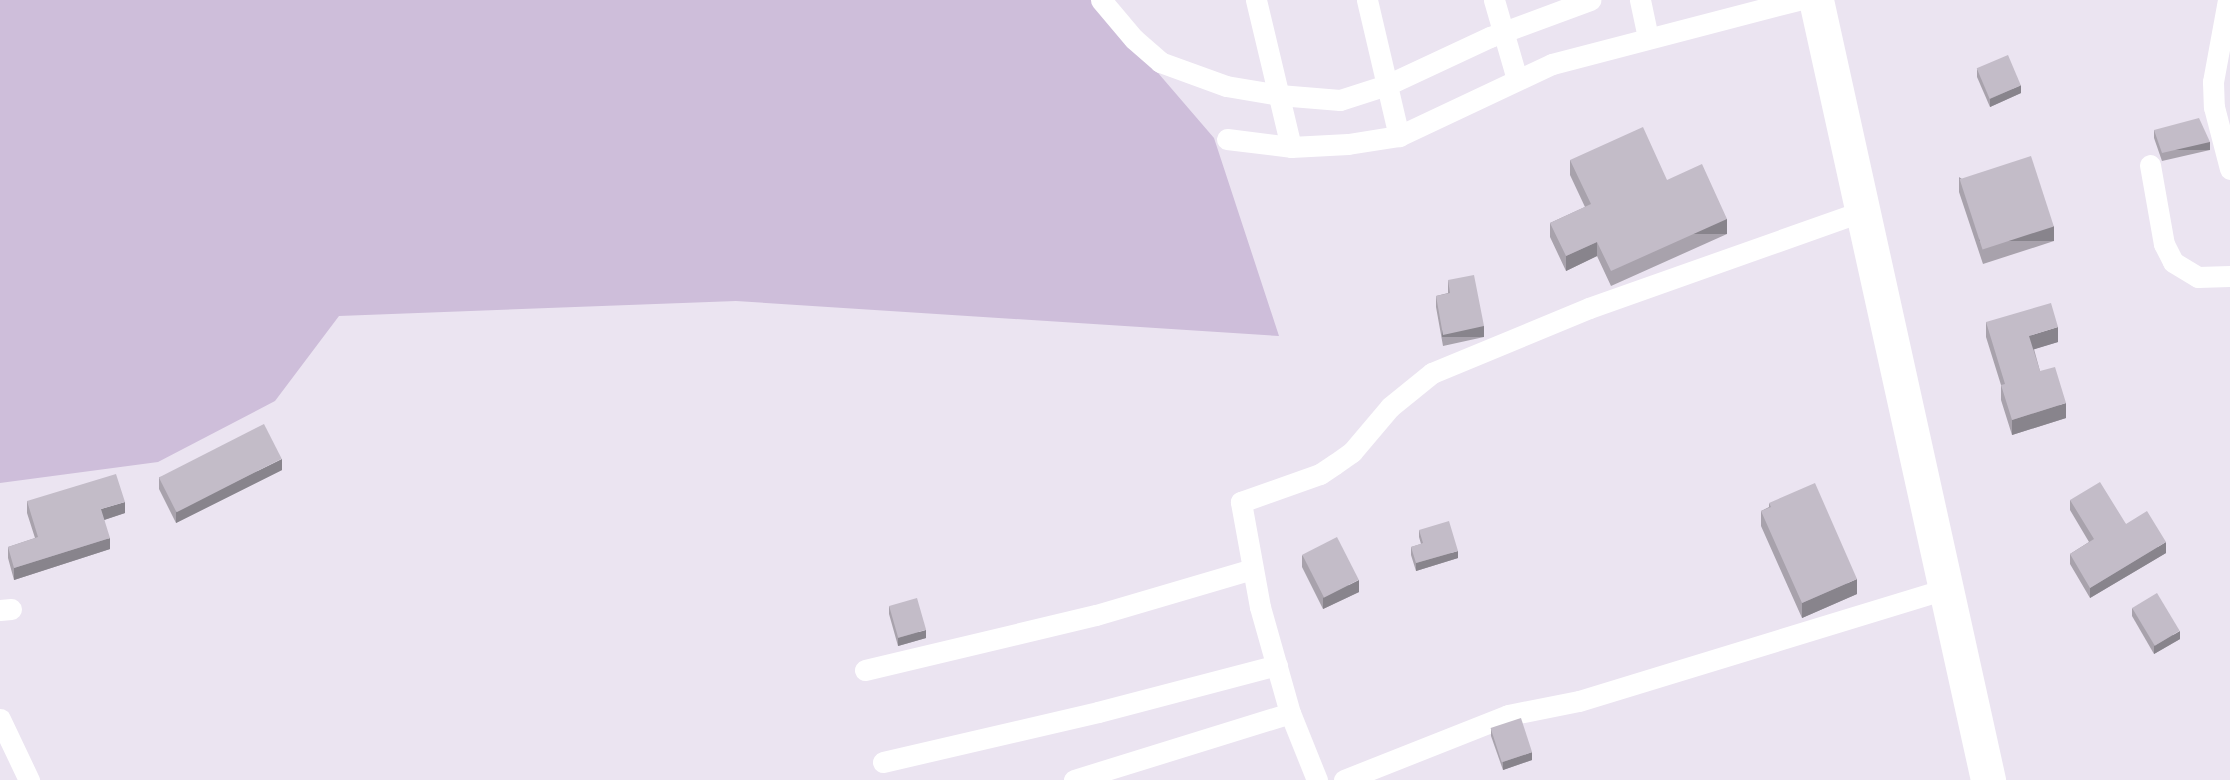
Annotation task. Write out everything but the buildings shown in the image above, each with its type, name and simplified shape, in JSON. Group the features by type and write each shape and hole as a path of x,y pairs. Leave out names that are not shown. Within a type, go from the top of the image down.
{"highway":[{"path":"1816,0 1988,780"}],"street":[{"path":"1101,0 1134,39 1160,62 1226,86 1279,95 1340,100 1387,85 1501,33 1590,0"},
{"path":"1256,0 1291,147"},
{"path":"1367,0 1399,136"},
{"path":"1494,0 1501,33 1517,79"},
{"path":"1640,0 1648,37"},
{"path":"1227,139 1291,147 1348,144 1399,136 1436,121 1552,64 1754,6 1798,0"},
{"path":"2228,0 2213,82 2214,107 2230,169"},
{"path":"2150,165 2164,244 2173,262 2198,276 2230,276"},
{"path":"1317,780 1290,713 1252,569 1241,502 1320,474 1335,464 1352,452 1390,407 1432,373 1588,309 1863,211"},
{"path":"865,670 1096,615 1252,569"},
{"path":"1344,780 1508,715 1578,701 1946,589"},
{"path":"883,762 1098,712 1277,665"},
{"path":"1074,780 1290,713"},
{"path":"0,719 30,780"}],"shaded area":[{"path":"0,0 1103,0 1128,38 1214,138 1279,336 736,301 339,316 275,401 158,462 0,483"}]}
